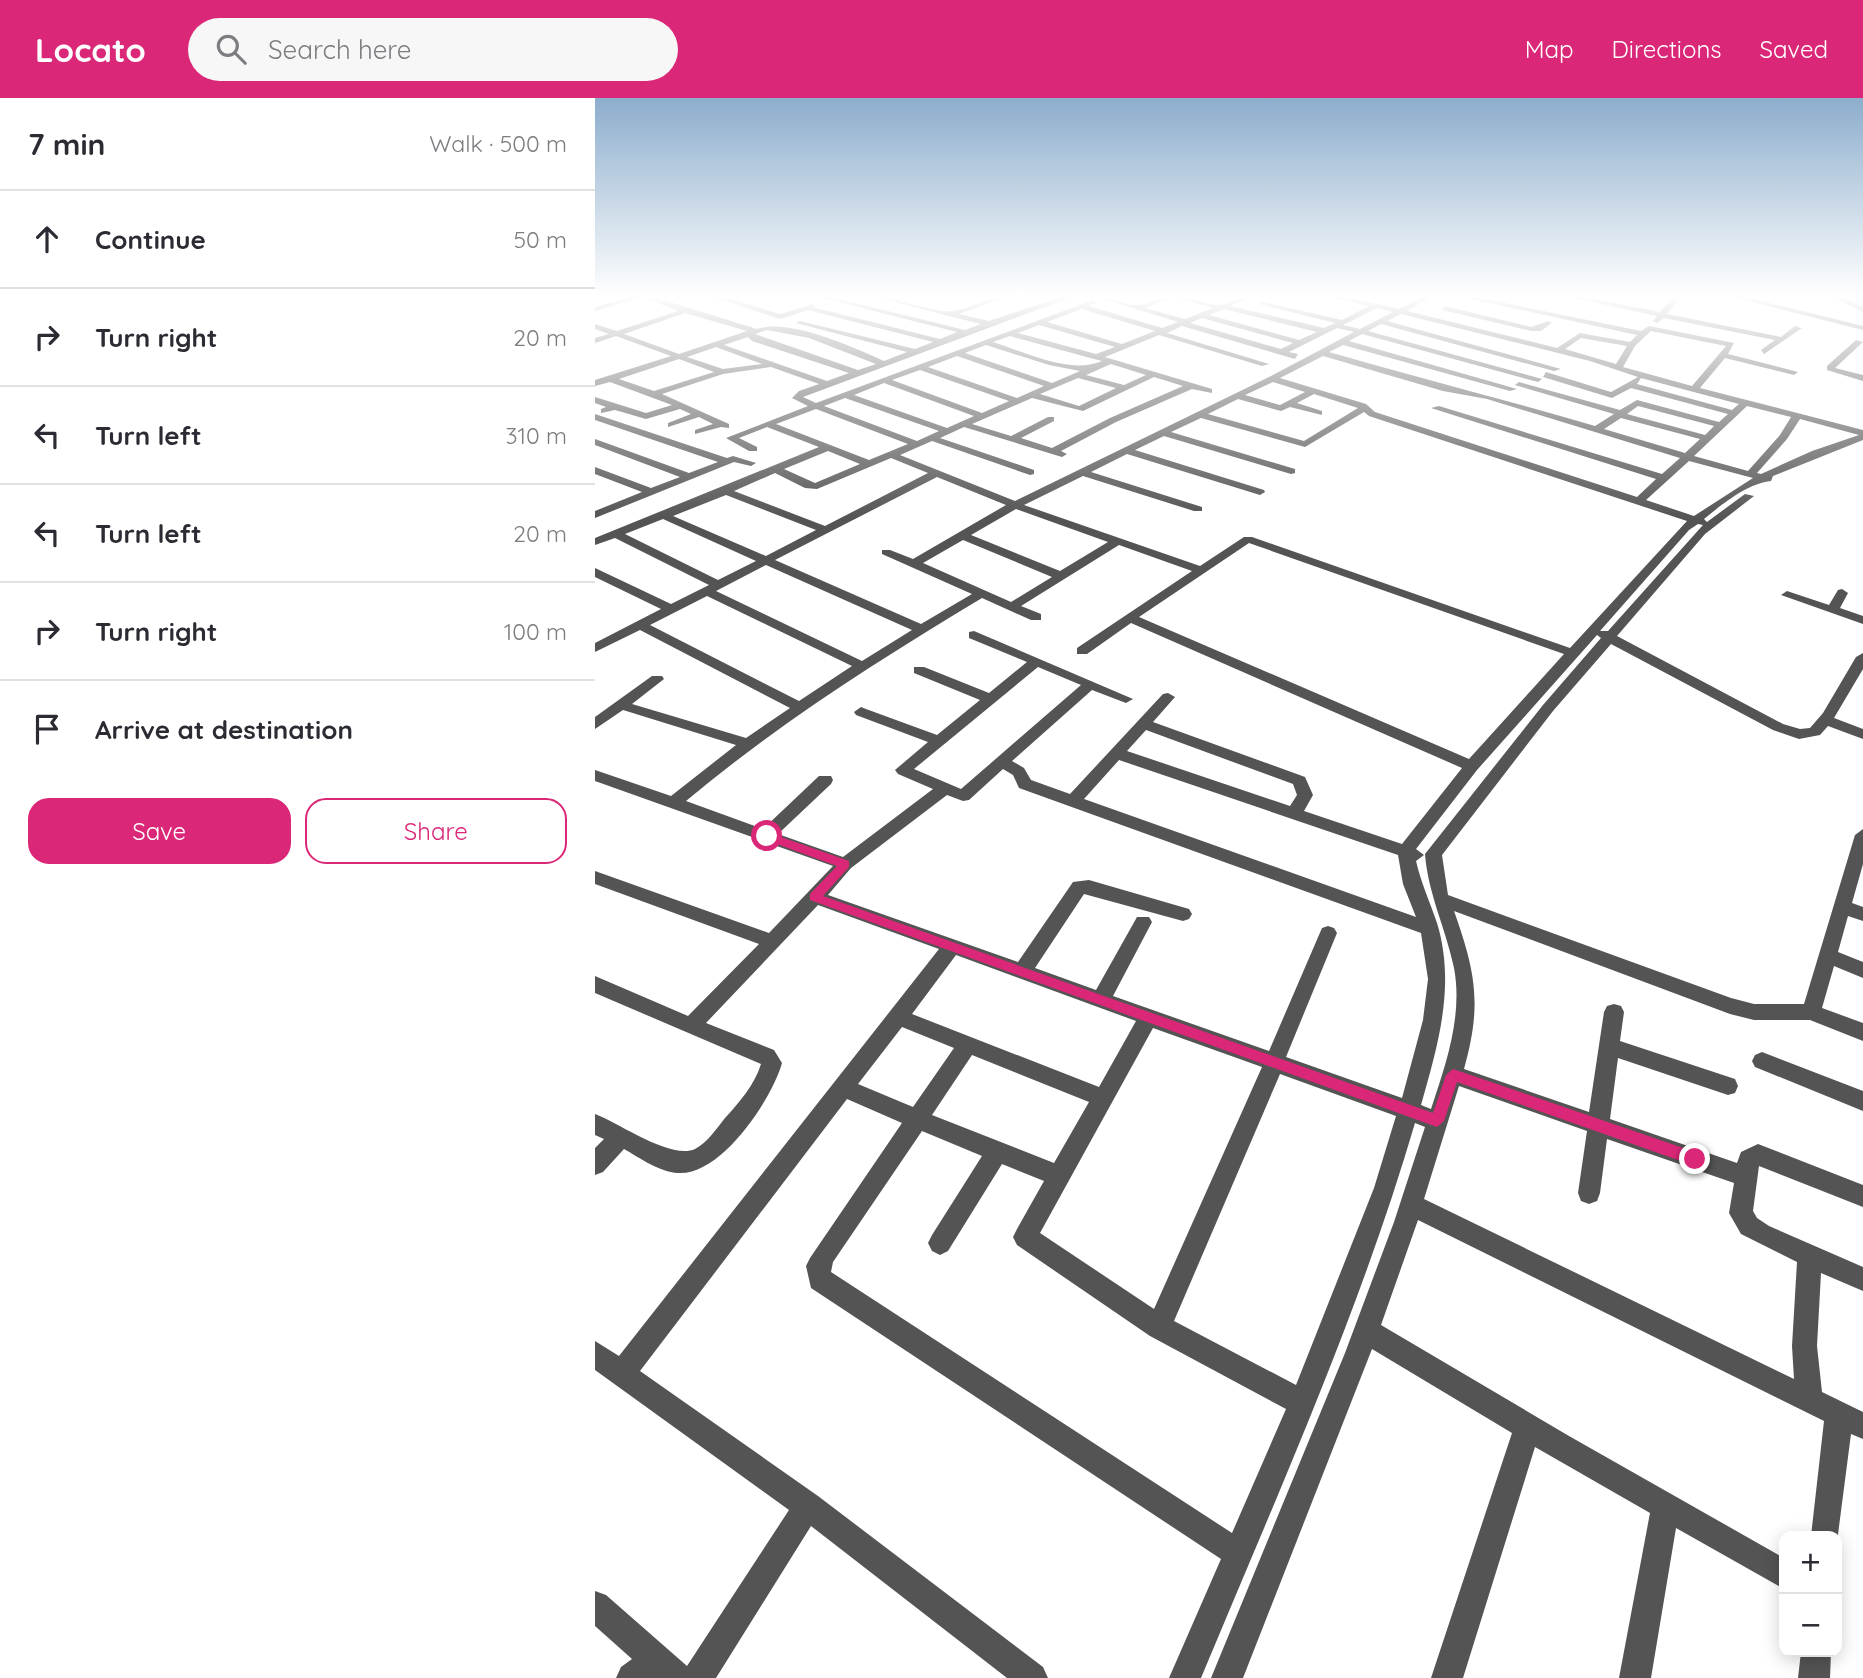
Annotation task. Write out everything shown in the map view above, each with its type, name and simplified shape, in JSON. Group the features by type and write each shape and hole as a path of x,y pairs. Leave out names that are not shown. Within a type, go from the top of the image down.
{"street":[{"path":"595,383 636,371"},
{"path":"651,371 685,384"},
{"path":"654,394 731,371"},
{"path":"787,371 827,384"},
{"path":"851,371 858,373"},
{"path":"865,371 797,398 917,444"},
{"path":"753,449 731,438 909,371"},
{"path":"931,371 1018,401"},
{"path":"1009,371 1053,386"},
{"path":"775,469 809,486 817,486 1087,371"},
{"path":"1138,371 1209,391"},
{"path":"913,564 1015,505 1288,371"},
{"path":"1382,371 1495,398 1775,482"},
{"path":"1414,380 1433,371"},
{"path":"1445,371 1706,438"},
{"path":"1514,371 1721,425"},
{"path":"1495,398 1554,371"},
{"path":"1631,371 1863,435"},
{"path":"1694,389 1710,371"},
{"path":"1789,371 1794,372"},
{"path":"1833,371 1863,379"},
{"path":"1077,375 1125,388"},
{"path":"1080,409 1152,375"},
{"path":"1612,395 1644,376"},
{"path":"610,379 654,394 723,425 698,432"},
{"path":"1272,379 1364,408 1373,414 1469,441 1582,468 1663,478"},
{"path":"883,380 982,416"},
{"path":"1630,385 1734,413"},
{"path":"1051,452 1113,420 1191,386"},
{"path":"1237,396 1278,408 1313,391"},
{"path":"845,395 947,431"},
{"path":"1032,395 1091,413"},
{"path":"595,400 646,416 680,406"},
{"path":"1597,430 1637,403"},
{"path":"1639,500 1745,403"},
{"path":"1289,404 1319,413"},
{"path":"595,416 614,407"},
{"path":"1198,414 1305,444 1364,408"},
{"path":"1436,408 1494,429 1582,468 1639,500 1710,525"},
{"path":"1522,416 1532,410"},
{"path":"671,425 699,414"},
{"path":"595,416 726,461"},
{"path":"1102,416 1125,424"},
{"path":"1757,476 1797,416"},
{"path":"1012,439 1051,419"},
{"path":"1494,429 1512,422"},
{"path":"767,424 871,465"},
{"path":"963,424 1065,454"},
{"path":"1246,437 1257,431"},
{"path":"1161,432 1291,471"},
{"path":"1227,1678 1367,1331 1453,1075 1466,1006 1464,964 1441,899 1433,854 1492,776 1566,687 1602,634 1696,519 1757,476 1863,435"},
{"path":"932,438 1030,472"},
{"path":"1282,448 1293,440"},
{"path":"595,442 688,476"},
{"path":"1223,450 1235,444"},
{"path":"595,542 828,447"},
{"path":"1185,1678 1236,1552 1302,1403 1385,1188 1409,1111 1433,1020 1438,979 1429,929 1412,884 1406,852 1416,835 1472,766 1573,653 1602,634 1710,525 1738,501 1775,482 1863,447"},
{"path":"1125,450 1261,492"},
{"path":"1262,462 1272,455"},
{"path":"892,456 1015,505 1200,570"},
{"path":"595,514 726,461 737,458 751,463"},
{"path":"595,470 651,492"},
{"path":"1081,472 1198,509"},
{"path":"598,643 640,625 935,474"},
{"path":"722,492 733,493 825,530"},
{"path":"595,502 611,508"},
{"path":"662,515 922,629"},
{"path":"617,534 862,666"},
{"path":"961,535 1061,576"},
{"path":"1081,651 1242,541 1253,539 1573,653"},
{"path":"1011,607 1116,542"},
{"path":"885,552 1036,617"},
{"path":"595,572 671,609"},
{"path":"1833,610 1842,593"},
{"path":"673,803 746,743 799,706 981,594"},
{"path":"1787,595 1863,620"},
{"path":"1130,618 1388,732 1472,766"},
{"path":"640,625 799,706"},
{"path":"1602,634 1792,732 1815,732 1863,657"},
{"path":"974,635 1126,699"},
{"path":"1036,662 903,769 963,796 1090,684"},
{"path":"919,670 990,699"},
{"path":"595,724 657,678"},
{"path":"1848,681 1863,687"},
{"path":"1073,802 1168,697"},
{"path":"621,705 746,743"},
{"path":"861,712 939,741"},
{"path":"1825,720 1863,734"},
{"path":"1143,724 1299,781 1305,795 1294,814"},
{"path":"1116,753 1433,859"},
{"path":"1002,761 1019,772 1025,784 1429,929"},
{"path":"595,775 845,864"},
{"path":"767,836 825,780"},
{"path":"691,1026 845,864 946,788"},
{"path":"1811,1012 1842,906 1859,862 1863,835"},
{"path":"595,877 772,941"},
{"path":"1023,970 1079,887 1084,885 1183,914"},
{"path":"814,897 1437,1121"},
{"path":"1441,899 1730,1006 1754,1012 1811,1012 1863,1032"},
{"path":"1842,906 1863,914"},
{"path":"1101,999 1143,922"},
{"path":"1159,1327 1222,1187 1328,933"},
{"path":"623,1372 952,947"},
{"path":"1827,955 1863,970"},
{"path":"595,984 767,1056 772,1063 771,1072 748,1106 705,1154 690,1161 676,1163 595,1124"},
{"path":"1589,1193 1614,1012"},
{"path":"898,1017 1103,1098"},
{"path":"1149,1017 1025,1237 1159,1327 1302,1403"},
{"path":"967,1046 920,1119 825,1254 818,1266 820,1279 1236,1552"},
{"path":"1610,1046 1728,1086"},
{"path":"1762,1061 1863,1101"},
{"path":"1453,1075 1747,1177"},
{"path":"843,1088 1059,1176"},
{"path":"595,1164 621,1136"},
{"path":"940,1243 997,1152"},
{"path":"1863,1196 1758,1155 1749,1159 1741,1213 1749,1226 1863,1279"},
{"path":"1411,1205 1863,1426"},
{"path":"1809,1255 1805,1380 1811,1401"},
{"path":"1367,1331 1779,1571"},
{"path":"595,1354 808,1506 1032,1678"},
{"path":"1826,1531 1837,1446 1838,1414"},
{"path":"1447,1678 1528,1426"},
{"path":"698,1678 808,1506"},
{"path":"1636,1678 1665,1506"},
{"path":"595,1606 667,1668"},
{"path":"1814,1678 1816,1657"},
{"path":"632,1678 667,1668"}],"route":[{"path":"767,836 845,864 814,897 1437,1121 1453,1075 1695,1159"}]}
